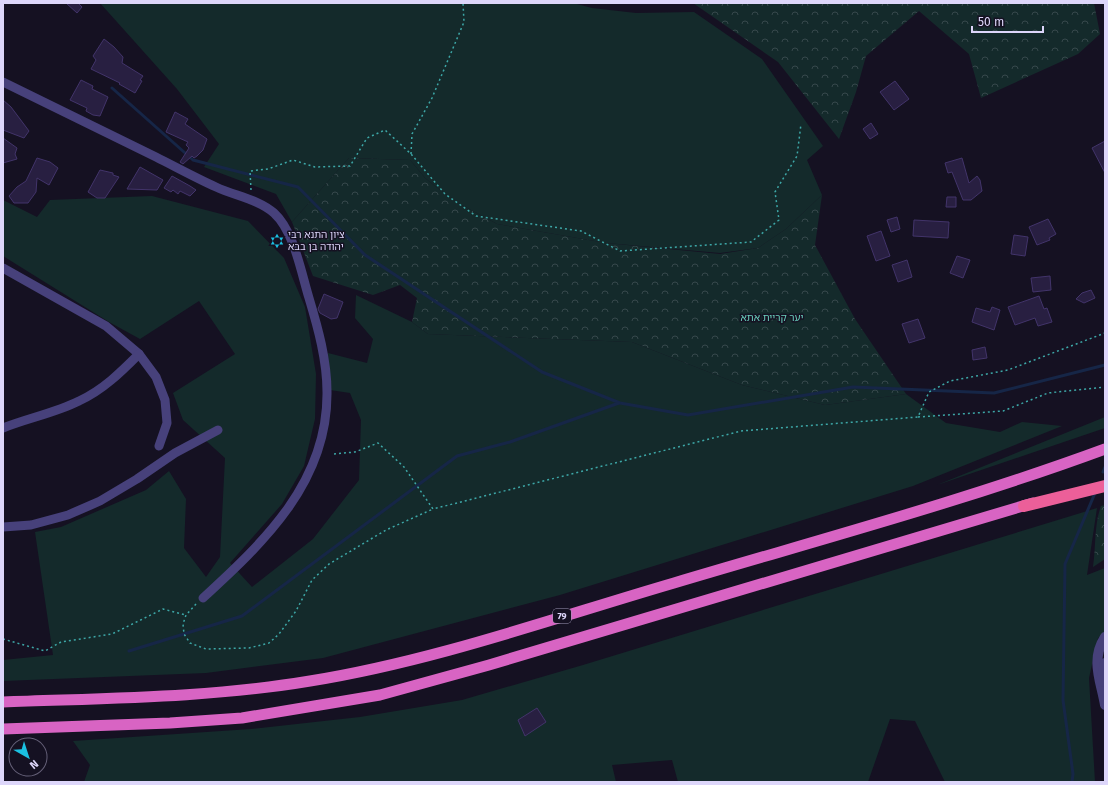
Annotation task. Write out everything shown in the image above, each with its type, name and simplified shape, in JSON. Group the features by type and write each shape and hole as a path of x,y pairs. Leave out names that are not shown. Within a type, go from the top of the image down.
{"highway":[{"name":"79","path":"3,702 219,693 293,684 370,669 477,641 934,506 1052,469 1105,450"},
{"path":"3,729 170,724 242,718 380,694 496,662 1024,506 1105,480"},
{"path":"1024,506 1105,486"}],"street":[{"path":"3,82 217,188 252,200 275,214 295,249 325,361 327,393 323,433 310,473 298,495 272,529 234,570 203,598"},
{"path":"3,268 106,326 139,354 156,377 165,400 167,423 159,446"},
{"path":"3,428 79,402 104,387 120,374 139,354"},
{"path":"3,527 31,525 68,515 100,501 137,479 175,453 218,430"},
{"path":"1105,638 1100,644 1096,665 1105,705"},
{"path":"1101,682 1105,663"}],"path":[{"path":"411,154 412,134 432,98 464,22 463,3"},
{"path":"252,200 250,170 268,169 293,160 315,167 350,166 367,138 385,130 411,154 445,194 476,216 582,231 620,251 751,242 779,220 775,192 796,156 801,124"},
{"path":"918,417 929,392 950,381 1008,370 1105,333"},
{"path":"203,598 186,615 183,624 184,634 190,643 206,649 249,648 269,643 279,634 296,611 312,580 329,564 386,530 433,509 741,431 1003,411 1048,392 1105,387"},
{"path":"334,454 355,452 378,443 404,467 433,509"},
{"path":"3,639 45,651 62,642 112,634 164,610 186,615"}],"green space":[{"path":"100,3 573,3 592,8 636,13 694,12 762,59 823,146 807,160 822,195 786,229 758,248 720,253 606,243 497,224 460,204 436,187 425,178 410,160 349,158 292,222 276,194 204,167 219,144 177,89"},
{"path":"693,3 1094,3 1100,34 1078,54 981,98 969,54 919,11 866,56 856,92 839,139 778,62"},
{"name":"יער קריית אתא","path":"349,158 410,160 425,178 436,187 460,204 497,224 606,243 720,254 758,248 786,229 822,195 815,245 855,319 906,394 825,405 742,385 632,342 428,334 412,322 417,298 400,285 373,295 313,276 292,222"},
{"path":"152,196 248,221 284,258 305,307 316,374 315,419 304,466 282,504 230,563 252,587 313,539 359,480 361,420 350,393 330,390 328,353 367,363 373,339 355,318 356,295 412,322 428,334 632,342 742,385 825,405 906,394 946,423 1000,432 1022,422 1062,426 913,486 560,595 323,658 206,673 3,681 3,660 53,655 35,532 61,527 146,490 169,471 186,499 184,548 206,577 220,557 225,458 183,420 173,393 235,354 199,301 140,339 109,322 3,256 3,200 37,217 50,200"},
{"path":"1105,417 1105,428 937,485"},
{"path":"1105,505 1105,559 1093,567 1097,521 1101,506"},
{"path":"1097,508 1087,575 1105,568 1105,633 1098,638 1089,678 1095,782 945,782 915,721 890,719 868,782 678,782 672,760 612,765 616,782 84,782 90,765 73,741 251,729 360,717 462,700 583,665"}],"building":[{"path":"66,3 78,3 82,7 77,13"},
{"path":"104,39 123,57 122,63 143,76 140,80 142,81 135,93 119,84 120,83 91,69 96,60 93,56"},
{"path":"81,80 93,86 92,89 108,97 100,116 93,115 86,111 87,108 70,100"},
{"path":"895,81 909,99 894,110 880,92"},
{"path":"3,100 11,107 29,131 24,138 3,130"},
{"path":"175,112 188,119 185,124 207,139 203,150 197,156 194,158 192,156 183,164 180,162 189,148 186,145 188,142 166,132"},
{"path":"871,123 878,134 870,139 863,129"},
{"path":"3,138 17,148 15,154 17,159 3,163"},
{"path":"1105,141 1105,173 1092,148"},
{"path":"37,158 50,162 58,168 49,185 37,178 36,192 28,203 14,203 9,196 17,187 26,181"},
{"path":"962,158 969,183 977,176 980,180 982,191 971,200 963,200 952,172 948,173 945,163"},
{"path":"140,167 163,180 157,190 127,189"},
{"path":"100,170 113,173 113,175 119,177 105,198 97,198 88,192"},
{"path":"172,176 196,190 190,196 180,191 178,194 173,190 171,192 164,188"},
{"path":"947,197 956,197 956,207 946,207"},
{"path":"897,217 900,229 891,232 887,220"},
{"path":"1048,219 1056,234 1049,238 1050,240 1037,245 1029,227"},
{"path":"914,220 949,222 948,238 913,236"},
{"path":"881,231 890,256 876,261 867,236"},
{"path":"1014,235 1028,237 1025,256 1011,254"},
{"path":"957,256 970,260 963,278 950,273"},
{"path":"907,260 912,277 898,282 892,265"},
{"path":"1050,276 1051,290 1033,292 1031,278"},
{"path":"1091,290 1095,298 1084,303 1076,299 1082,293"},
{"path":"324,294 343,302 337,318 331,319 320,313 318,309"},
{"path":"1039,296 1044,309 1047,308 1052,322 1038,326 1035,318 1015,325 1008,307"},
{"path":"992,307 1000,310 994,330 972,322 976,308 990,312"},
{"path":"918,319 925,338 909,343 902,324"},
{"path":"985,347 987,358 973,360 972,350"},
{"path":"537,708 546,722 525,736 518,720"}],"waterway":[{"path":"112,88 193,160 298,187 365,255 542,372 620,403 688,415 853,387 994,393 1105,365"},
{"path":"129,651 242,616 457,456 510,442 619,403"},
{"path":"1103,472 1105,467"},
{"path":"1072,782 1073,774 1063,700 1065,564 1095,493"}],"place":[{"name":"ציון התנא רבי יהודה בן בבא","path":"277,241"}]}
